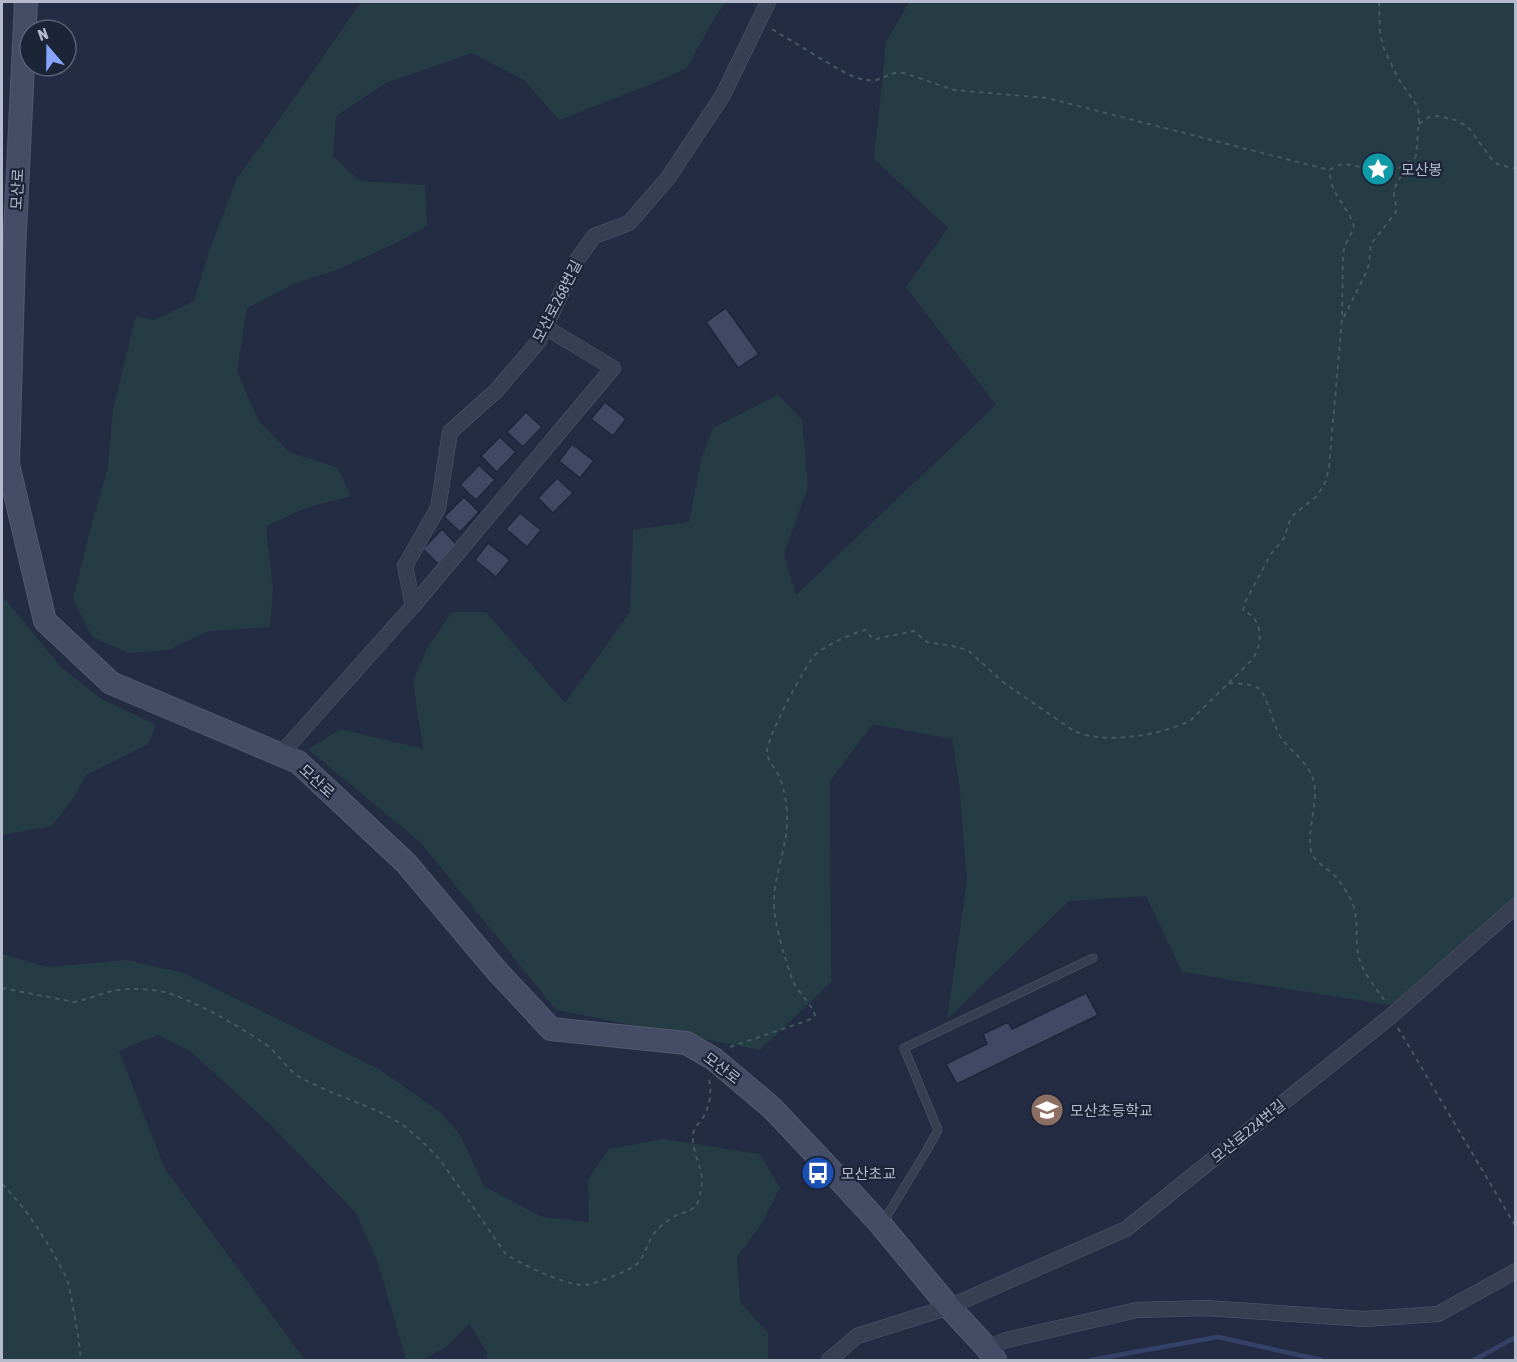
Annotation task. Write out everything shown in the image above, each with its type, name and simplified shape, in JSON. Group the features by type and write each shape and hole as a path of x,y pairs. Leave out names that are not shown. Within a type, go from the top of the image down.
{"street":[{"name":"모산로","path":"26,2 8,248 8,486 45,621 111,683 298,762 406,863 496,970 551,1029 686,1043 714,1059 772,1108 881,1225 991,1354"},
{"name":"모산로268번길","path":"413,606 405,566 438,508 450,432 495,391 538,342 577,260 594,236 629,223 668,178 723,95 768,2"},
{"path":"280,754 413,606 613,368 545,327"},
{"name":"모산로224번길","path":"829,1360 856,1336 949,1307 1126,1229 1391,1016 1515,906"},
{"path":"991,1354 1006,1340 1137,1310 1206,1308 1365,1318 1438,1314 1515,1271"}],"lane":[{"path":"881,1225 938,1130 904,1048 1093,958"}],"path":[{"path":"1342,319 1367,271 1371,244 1396,212 1394,192 1396,185 1416,157 1419,112 1416,102 1399,80 1384,49 1380,34 1379,2"},
{"path":"759,21 856,78 874,81 894,73 904,72 954,90 1047,98 1329,170 1345,164 1388,172 1395,171 1416,157"},
{"path":"1419,124 1430,117 1438,116 1456,120 1468,127 1493,161 1515,169"},
{"path":"2,988 74,1002 116,990 128,989 160,991 178,998 222,1018 266,1045 299,1077 396,1120 441,1161 505,1253 511,1258 579,1286 599,1282 634,1266 640,1260 649,1239 657,1230 696,1205 702,1179 693,1139 694,1128 706,1111 711,1086 708,1074 714,1059 720,1051 811,1019 815,1015 793,982 774,913 774,895 786,834 787,816 781,781 766,750 773,731 814,656 860,631 866,630 872,638 876,639 914,631 927,642 969,651 1004,683 1021,695 1074,731 1082,735 1094,736 1134,736 1184,724 1198,714 1252,660 1259,647 1259,636 1254,617 1243,610 1245,602 1271,554 1284,538 1291,517 1317,496 1326,482 1329,467 1342,319 1343,254 1354,226 1335,192 1329,170"},
{"path":"1228,683 1257,686 1261,690 1280,736 1311,772 1315,791 1310,839 1311,853 1315,860 1336,878 1350,899 1356,916 1359,960 1515,1227"},
{"path":"2,1184 26,1211 66,1277 81,1360"}],"shaded area":[{"path":"361,2 726,2 715,17 687,68 559,120 524,80 472,53 386,83 336,116 333,156 360,181 425,185 427,226 337,270 296,283 247,308 237,371 258,420 289,452 338,468 351,496 306,508 266,526 273,591 270,627 209,631 169,650 129,653 92,637 73,599 108,467 113,409 136,316 154,320 194,301 211,246 237,178"},
{"path":"909,2 1515,2 1515,897 1401,1007 1182,972 1146,896 1069,901 947,1019 967,880 959,783 952,739 873,724 830,781 831,982 760,1050 556,1010 421,843 308,749 341,729 423,749 413,681 427,648 452,612 486,612 565,703 630,612 633,530 689,522 701,460 713,428 778,395 802,420 808,487 784,554 796,595 996,405 906,287 948,228 874,159 886,42"},
{"path":"2,589 4,598 62,668 100,698 156,725 148,744 86,775 73,799 52,826 2,835"},
{"path":"2,954 48,967 127,960 184,973 379,1069 439,1111 460,1135 484,1186 542,1217 589,1222 588,1179 609,1149 663,1139 760,1154 780,1188 762,1223 737,1257 740,1302 768,1333 768,1360 486,1360 487,1352 469,1324 446,1347 422,1360 406,1360 378,1263 356,1213 270,1124 190,1051 158,1035 119,1051 165,1169 305,1360 2,1360"}],"building":[{"path":"726,308 759,354 738,368 706,322"},
{"path":"605,402 626,419 613,436 591,419"},
{"path":"526,412 542,427 523,447 507,432"},
{"path":"500,437 516,452 497,472 481,456"},
{"path":"572,444 594,461 580,478 559,461"},
{"path":"479,465 495,480 476,500 460,485"},
{"path":"557,478 573,493 553,513 538,498"},
{"path":"464,497 479,512 460,532 444,517"},
{"path":"520,513 541,530 527,547 506,529"},
{"path":"442,529 457,545 438,564 423,549"},
{"path":"488,543 510,560 496,577 475,560"},
{"path":"1086,993 1098,1015 957,1084 946,1064 987,1044 983,1034 1008,1022 1012,1029"}],"waterway":[{"path":"1091,1360 1218,1337 1321,1360"},
{"path":"1474,1360 1516,1337"}],"place":[{"name":"모산봉","path":"1378,169"},
{"name":"모산초등학교","path":"1047,1110"},
{"name":"모산초교","path":"818,1173"}]}
